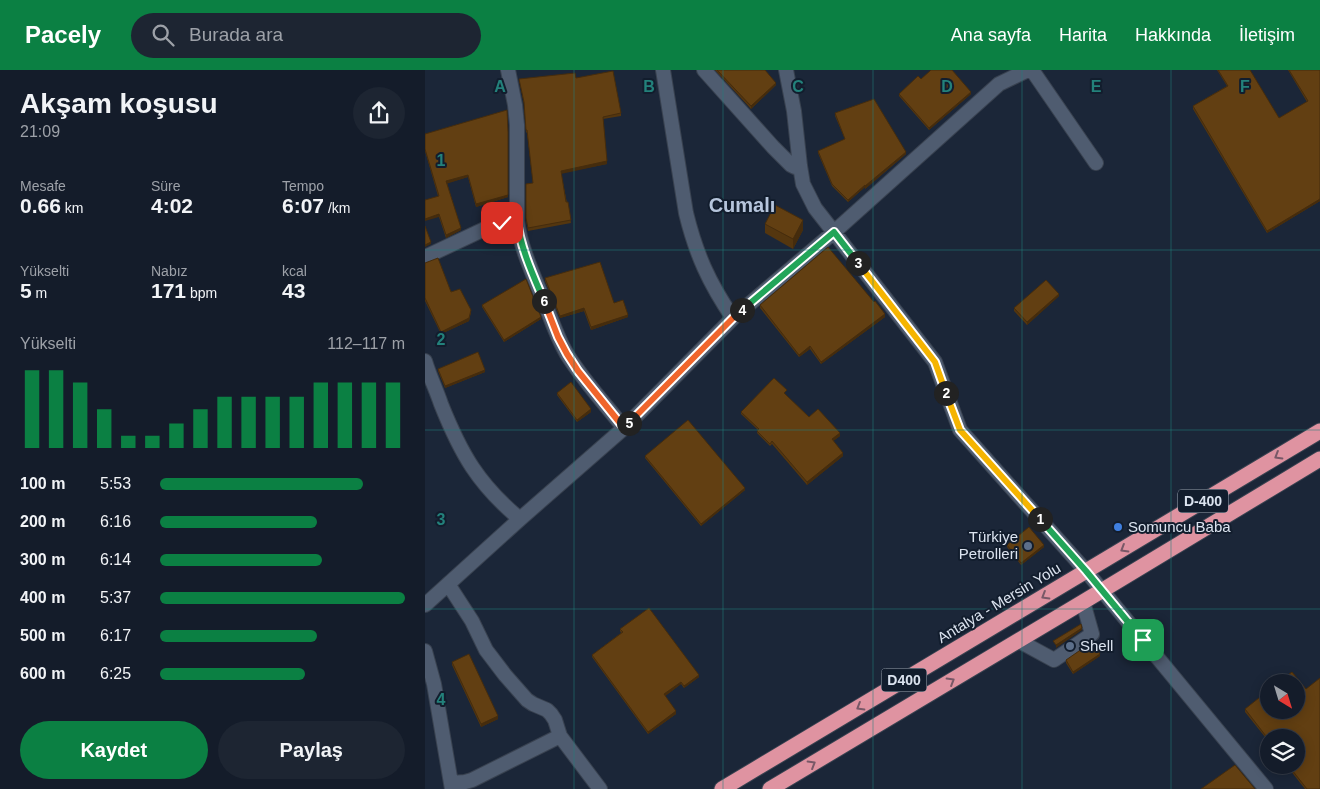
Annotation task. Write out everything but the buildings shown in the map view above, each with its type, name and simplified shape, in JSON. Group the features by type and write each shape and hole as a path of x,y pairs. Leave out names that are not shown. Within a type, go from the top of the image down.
{"highway":[{"name":"Antalya - Mersin Yolu","path":"722,789 1320,431"},
{"name":"D400","path":"770,789 1320,459"}],"street":[{"path":"508,70 517,125 517,221 524,253 558,337 578,371 624,428"},
{"path":"663,70 691,236 708,278 733,318"},
{"path":"704,70 773,147 791,165 795,167 800,166"},
{"path":"786,70 794,111 803,184 808,196 815,208 935,362 960,430 1086,571 1266,789"},
{"path":"425,605 624,428 733,318 834,232 999,84 1028,70"},
{"path":"1032,70 1096,164"},
{"path":"425,257 493,225 517,221"},
{"path":"426,367 452,430 469,462 484,484 520,519"},
{"path":"448,584 472,621 486,650 527,700 551,714 560,736 600,789"},
{"path":"1019,640 1054,660 1092,634 1083,602"},
{"path":"425,651 434,684 452,786 472,780 560,736"}],"place":[{"name":"Somuncu Baba","path":"1118,527"},
{"name":"Türkiye Petrolleri","path":"1028,546"},
{"name":"Shell","path":"1070,646"}],"district":[{"name":"Cumalı","path":"742,205"}],"route":[{"path":"502,223 517,221 524,253 558,337 578,371 624,428 733,318 834,232 935,362 960,430 1086,571 1143,640"}]}
